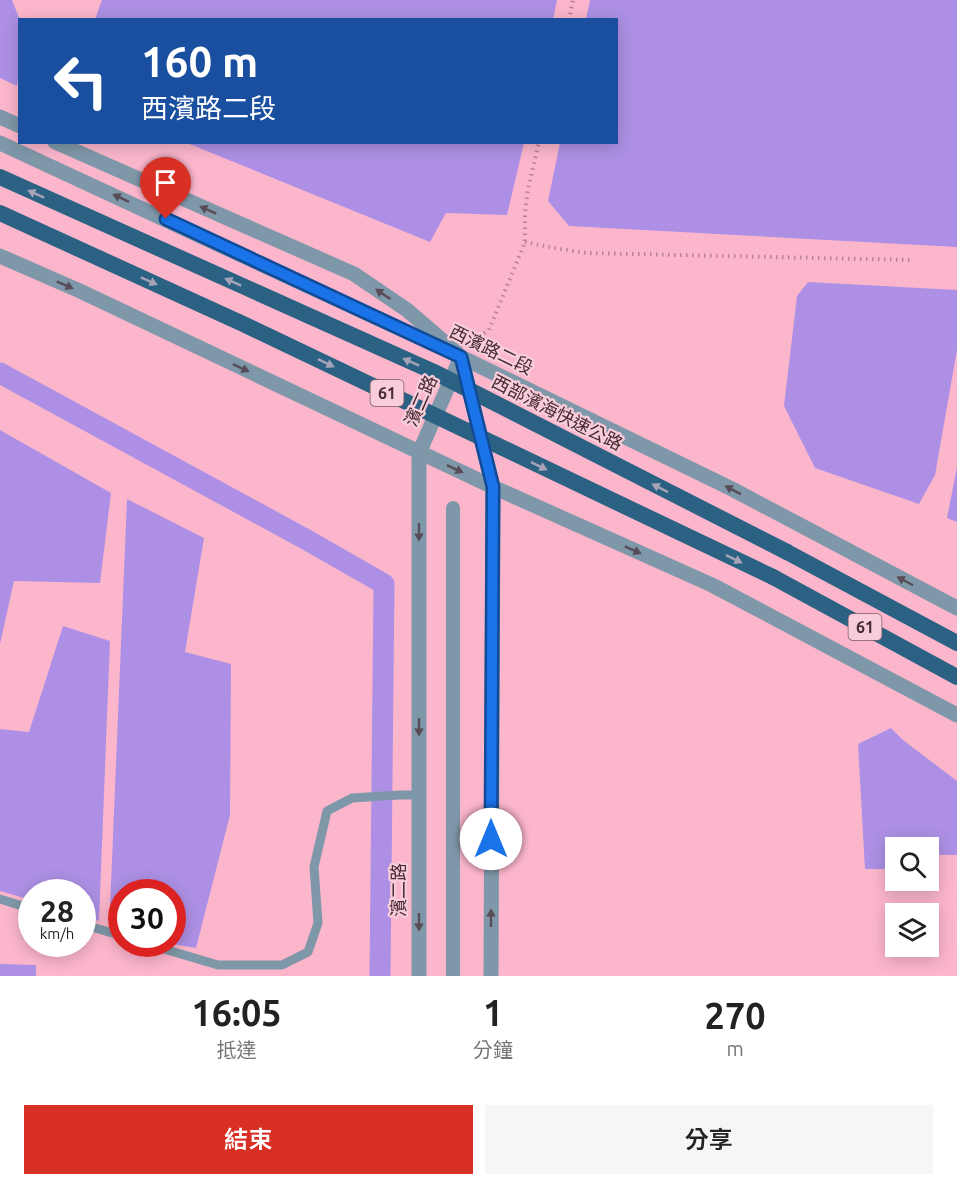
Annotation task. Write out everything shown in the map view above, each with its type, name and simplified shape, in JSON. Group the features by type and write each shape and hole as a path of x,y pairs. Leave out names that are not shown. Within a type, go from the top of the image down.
{"highway":[{"name":"西部濱海快速公路","path":"0,177 434,372 787,552 957,643"},
{"name":"61","path":"0,213 241,323 772,577 957,677"}],"street":[{"path":"0,117 18,125"},
{"name":"西濱路二段","path":"0,143 461,357 732,489 957,608"},
{"path":"60,144 354,274 407,310 461,357"},
{"path":"6,258 419,453 712,585 957,715"},
{"name":"濱二路","path":"418,976 419,453 461,357"},
{"name":"濱二路","path":"461,357 493,487 491,976"},
{"path":"453,508 453,976"}],"lane":[{"path":"186,956 218,965 282,965 308,952 318,923 314,867 327,811 352,798 419,795"},
{"path":"0,899 18,905"}],"path":[{"path":"569,18 573,0"},
{"path":"461,357 467,345 489,330 525,242 528,189 539,144"},
{"path":"525,242 587,253 910,260"}],"shaded area":[{"path":"0,0 12,0 19,18 17,86 0,78"},
{"path":"102,0 557,0 553,18 95,18"},
{"path":"590,0 957,0 957,247 569,226 548,201 560,144 618,144 618,18 586,18"},
{"path":"189,144 524,144 507,215 446,213 430,242"},
{"path":"808,282 957,290 957,350 935,475 919,504 815,468 784,406 797,296"},
{"path":"0,430 111,493 100,583 14,581 0,644"},
{"path":"957,467 957,522 947,518"},
{"path":"127,499 204,538 185,652 231,664 230,815 196,948 186,946 186,879 111,879"},
{"path":"63,626 110,641 99,921 96,920 96,879 18,879 18,896 0,891 0,729 29,732"},
{"path":"891,728 903,740 957,781 957,855 939,855 939,837 885,837 885,869 865,869 858,744"},
{"path":"0,964 36,965 36,976 0,976"}],"waterway":[{"path":"0,373 384,584 380,976"}],"route":[{"path":"166,219 461,357 493,487 491,839"}]}
